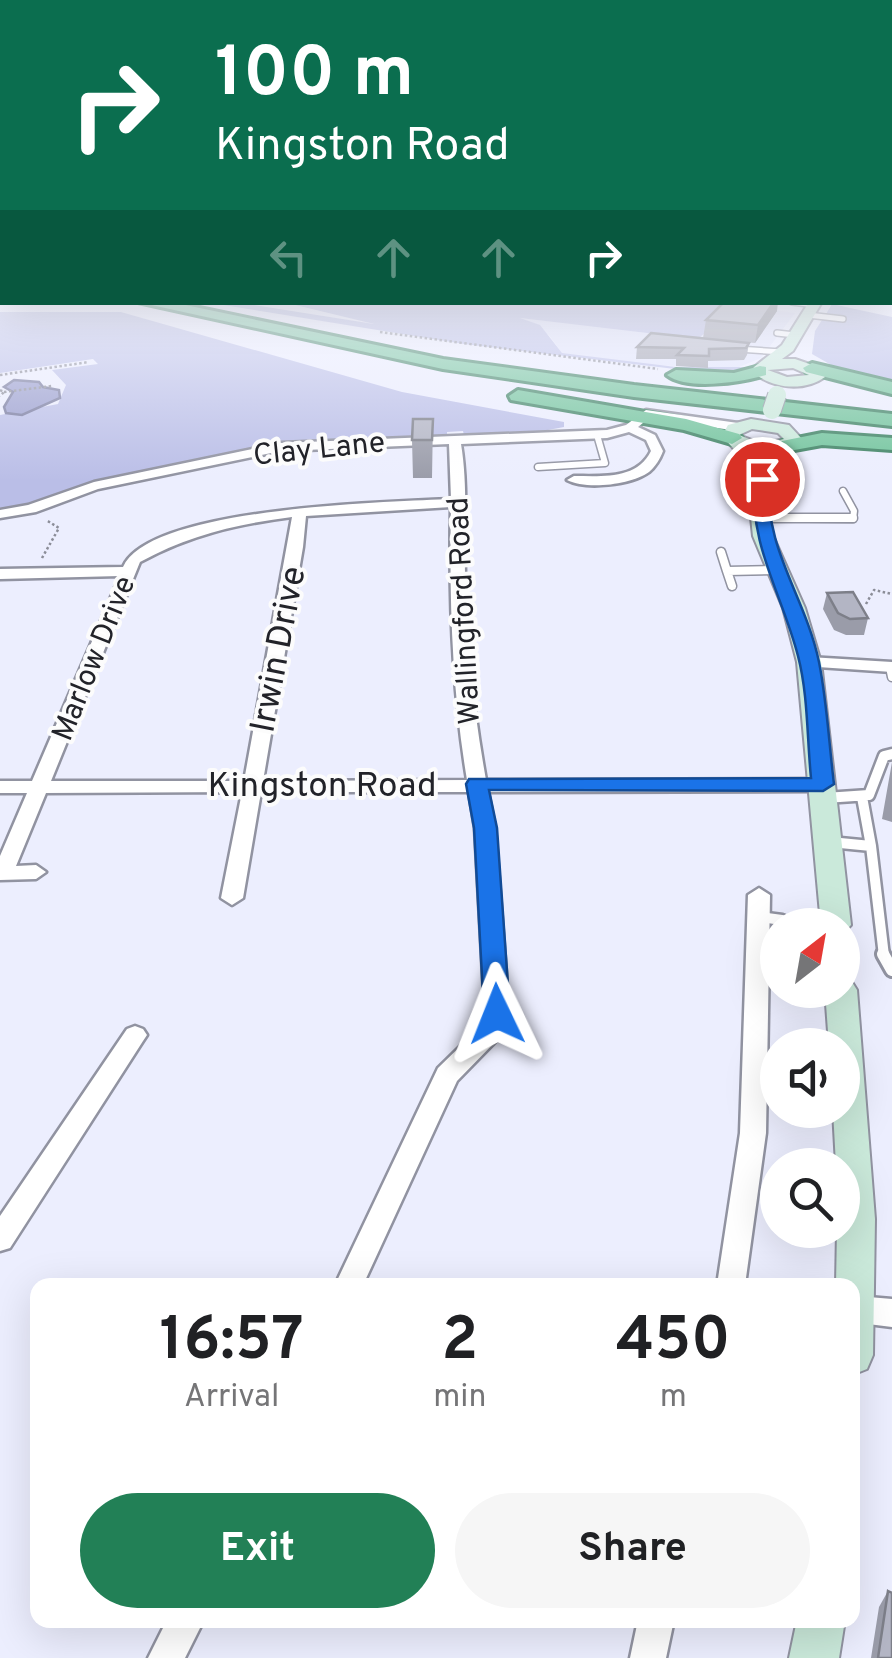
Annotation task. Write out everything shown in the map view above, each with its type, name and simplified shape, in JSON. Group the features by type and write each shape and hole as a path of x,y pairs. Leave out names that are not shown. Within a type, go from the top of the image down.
{"highway":[{"path":"224,326 317,352 634,423 738,434"},
{"path":"262,326 442,364 634,391 892,420"},
{"path":"298,326 537,369 892,412"},
{"path":"323,326 620,369"},
{"path":"658,371 771,389"},
{"path":"810,372 892,388"},
{"path":"788,441 892,444"}],"main road":[{"path":"738,434 771,389 788,345 800,326"},
{"path":"788,345 810,372"},
{"path":"771,389 810,372"},
{"path":"771,389 810,372"},
{"path":"771,389 788,441"},
{"path":"738,434 767,448 788,441"},
{"path":"738,434 762,469"},
{"path":"788,441 762,469 761,518 809,662 834,908"},
{"path":"843,1008 874,1312 860,1340"},
{"path":"814,1658 820,1628"}],"street":[{"name":"Clay Lane","path":"0,514 22,511 94,486 265,450 596,434 634,423"},
{"path":"574,480 611,480 650,464 657,451 651,438 634,423"},
{"name":"Wallingford Road","path":"353,1278 447,1075 486,1036 497,1014 485,828 467,726 457,579 458,463 454,438"},
{"name":"Marlow Drive","path":"2,873 134,559 157,547 261,516 457,503"},
{"name":"Irwin Drive","path":"232,898 299,513"},
{"path":"0,574 128,571"},
{"path":"809,662 891,670"},
{"name":"Kingston Road","path":"0,787 476,784 824,791"},
{"path":"2,873 36,872"},
{"path":"731,1278 753,1133 761,1008"},
{"path":"0,1239 135,1035"},
{"path":"166,1658 182,1628"},
{"path":"648,1658 654,1628"}],"lane":[{"path":"778,333 788,345"},
{"path":"734,348 788,345"},
{"path":"538,467 605,463 596,434"},
{"path":"761,518 853,520 854,511 844,491"},
{"path":"721,552 732,586"},
{"path":"727,570 778,570"},
{"path":"824,791 862,797 873,790 884,756 892,754"},
{"path":"862,797 884,958 892,970"},
{"path":"828,842 871,846"}],"path":[{"path":"374,331 658,371"},
{"path":"0,376 89,362"},
{"path":"0,396 2,391 52,386"},
{"path":"22,511 59,528 34,571"},
{"path":"866,604 874,590 892,594"}],"shaded area":[{"path":"0,326 171,326 402,392 564,422 564,427 532,433 447,432 447,436 314,445 226,457 95,482 0,511 0,415 58,404 66,385 52,370 98,364 93,359 0,373"},
{"path":"355,326 541,326 562,353 676,367 746,367 732,373 709,373 464,344"},
{"path":"534,326 591,326 698,339 712,326 785,326 761,358 734,369 636,364 562,353 549,335"},
{"path":"591,326 712,326 698,339"},
{"path":"818,326 892,326 892,381 840,370 812,354"},
{"path":"14,380 39,382 43,387 59,390 60,398 22,415 6,413 4,407 13,392 4,387"}],"building":[{"path":"651,333 749,343 746,348 709,349 709,356 677,355 684,348 637,347"},
{"path":"413,419 433,419 432,440 412,440"},
{"path":"853,592 868,618 850,619 838,613 827,593"},
{"path":"888,1591 892,1593 892,1658 878,1658"}],"route":[{"path":"497,1014 485,828 476,784 823,784 809,662 794,608 764,536 760,508 762,479"}]}
